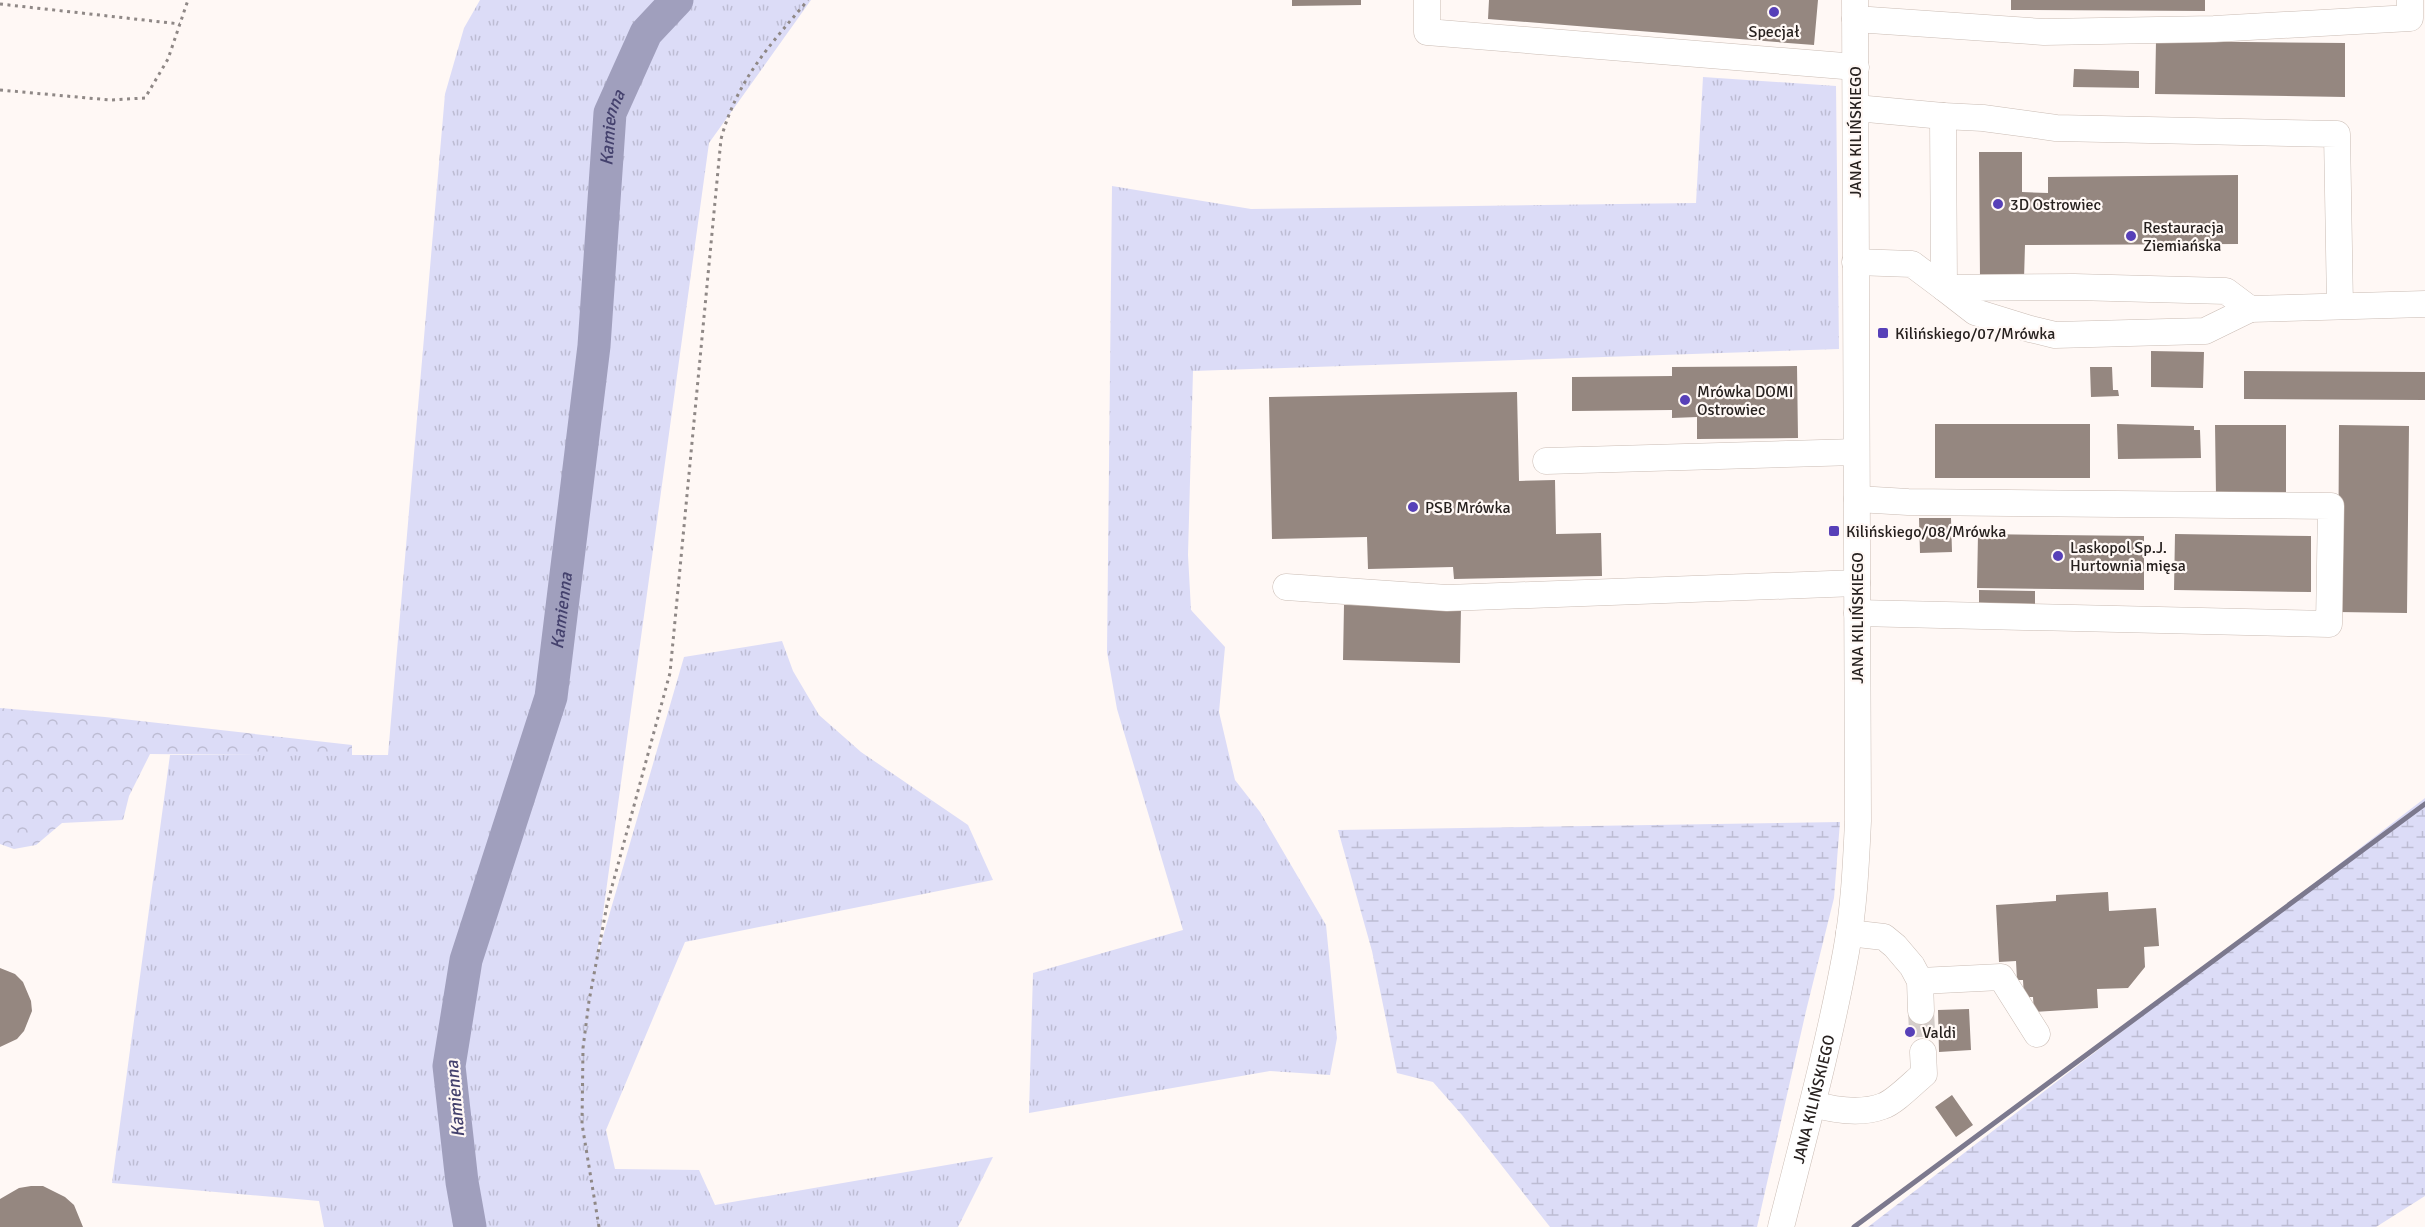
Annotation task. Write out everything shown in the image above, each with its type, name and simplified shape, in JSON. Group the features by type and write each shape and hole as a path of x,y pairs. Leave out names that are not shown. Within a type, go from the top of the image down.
{"street":[{"path":"1427,0 1427,32 1856,67"},
{"path":"1855,10 2044,32 2214,29 2410,18 2410,0"},
{"name":"JANA KILIŃSKIEGO","path":"1781,1227 1813,1104 1849,933 1855,876 1858,821 1855,10"},
{"path":"1856,108 1983,118 2056,128 2337,134 2340,306"},
{"path":"1942,116 1944,288"},
{"path":"1855,262 1912,264 1975,312 2055,335 2205,331 2250,309 2425,304"},
{"path":"1944,288 2074,287 2226,291 2250,309"},
{"path":"1546,461 1856,452"},
{"path":"1857,499 1908,502 2331,506 2329,624 1857,613"},
{"path":"1286,587 1446,598 1857,584"},
{"path":"1849,933 1884,937 1912,966 1920,981 1921,1011"},
{"path":"1920,981 2001,977 2037,1034"},
{"path":"1813,1104 1831,1109 1866,1109 1885,1106 1924,1074 1923,1052"}],"path":[{"path":"0,90 110,100 145,98 168,59 188,0"},
{"path":"599,1227 582,1124 583,1048 589,1001 607,905 670,673 721,138 728,114 748,73 808,0"},
{"path":"0,4 181,24"}],"green space":[{"path":"480,0 811,0 709,143 597,957 684,657 782,641 793,671 819,715 861,752 968,825 993,880 685,942 606,1130 615,1169 699,1170 715,1205 993,1157 958,1227 324,1227 319,1201 112,1183 170,755 388,755 445,94 464,28"},
{"path":"1703,77 1836,86 1839,349 1193,371 1188,555 1191,610 1225,647 1219,712 1235,780 1260,812 1326,925 1337,1038 1330,1075 1270,1071 1029,1113 1033,973 1183,930 1117,709 1107,652 1112,186 1251,209 1696,203"},
{"path":"0,708 105,717 352,745 352,756 150,754 129,796 123,820 62,823 36,845 14,849 0,844"},
{"path":"2425,798 2425,1196 2376,1227 1868,1227"},
{"path":"1840,822 1834,898 1757,1227 1550,1227 1462,1115 1433,1082 1397,1073 1372,951 1338,830"}],"building":[{"path":"1292,0 1361,0 1361,5 1292,6"},
{"path":"1489,0 1818,0 1814,45 1488,19"},
{"path":"2011,0 2205,0 2205,11 2011,10"},
{"path":"2156,41 2345,43 2345,97 2155,94"},
{"path":"2074,69 2139,71 2139,88 2073,87"},
{"path":"1979,152 2022,152 2022,192 2048,193 2048,177 2238,175 2238,244 2025,245 2024,279 1980,279"},
{"path":"2151,351 2204,352 2203,388 2151,387"},
{"name":"Mrówka DOMI Ostrowiec","path":"1797,366 1798,438 1697,439 1697,417 1672,418 1672,410 1572,411 1572,377 1672,376 1672,367"},
{"path":"2090,367 2112,367 2113,390 2118,390 2119,396 2091,397"},
{"path":"2244,371 2425,372 2425,400 2244,399"},
{"name":"PSB Mrówka","path":"1517,392 1519,481 1555,480 1556,534 1601,533 1602,576 1454,579 1453,567 1368,569 1367,537 1272,539 1269,397"},
{"path":"1935,424 2090,424 2090,478 1935,478"},
{"path":"2117,424 2194,426 2194,430 2200,430 2201,458 2118,459"},
{"path":"2215,425 2286,425 2286,495 2216,495"},
{"path":"2339,425 2409,426 2407,613 2338,612"},
{"path":"1919,518 1951,518 1952,552 1920,553"},
{"path":"1978,534 2144,536 2144,590 1977,588"},
{"path":"2175,534 2311,536 2311,592 2174,590"},
{"path":"1979,590 2035,591 2035,607 1979,607"},
{"path":"1344,605 1461,607 1460,663 1343,660"},
{"path":"2108,892 2109,911 2156,908 2159,946 2144,947 2145,967 2128,988 2097,989 2098,1008 2034,1012 2033,997 2024,997 2023,980 2017,980 2016,961 1999,962 1996,905 2056,901 2056,895"},
{"path":"0,968 15,974 23,982 31,1001 32,1011 24,1031 17,1039 0,1047"},
{"path":"1969,1009 1971,1050 1939,1052 1938,1010"},
{"path":"1952,1095 1973,1125 1956,1137 1935,1107"},
{"path":"43,1186 65,1197 74,1205 83,1227 0,1227 0,1199 19,1188"}],"waterway":[{"name":"Kamienna","path":"470,1227 462,1182 449,1066 466,960 551,697 594,346 610,113 646,33 677,0"},
{"path":"1854,1227 2425,804"}],"tunnel":[{"path":"1921,1011 1923,1052"}],"place":[{"name":"Specjał","path":"1774,12"},
{"name":"3D Ostrowiec","path":"1998,204"},
{"name":"Restauracja Ziemiańska","path":"2131,236"},
{"name":"Kilińskiego/07/Mrówka","path":"1883,333"},
{"name":"Mrówka DOMI Ostrowiec","path":"1685,400"},
{"name":"PSB Mrówka","path":"1413,507"},
{"name":"Kilińskiego/08/Mrówka","path":"1834,531"},
{"name":"Laskopol Sp.J. Hurtownia mięsa","path":"2058,556"},
{"name":"Valdi","path":"1910,1032"}]}
